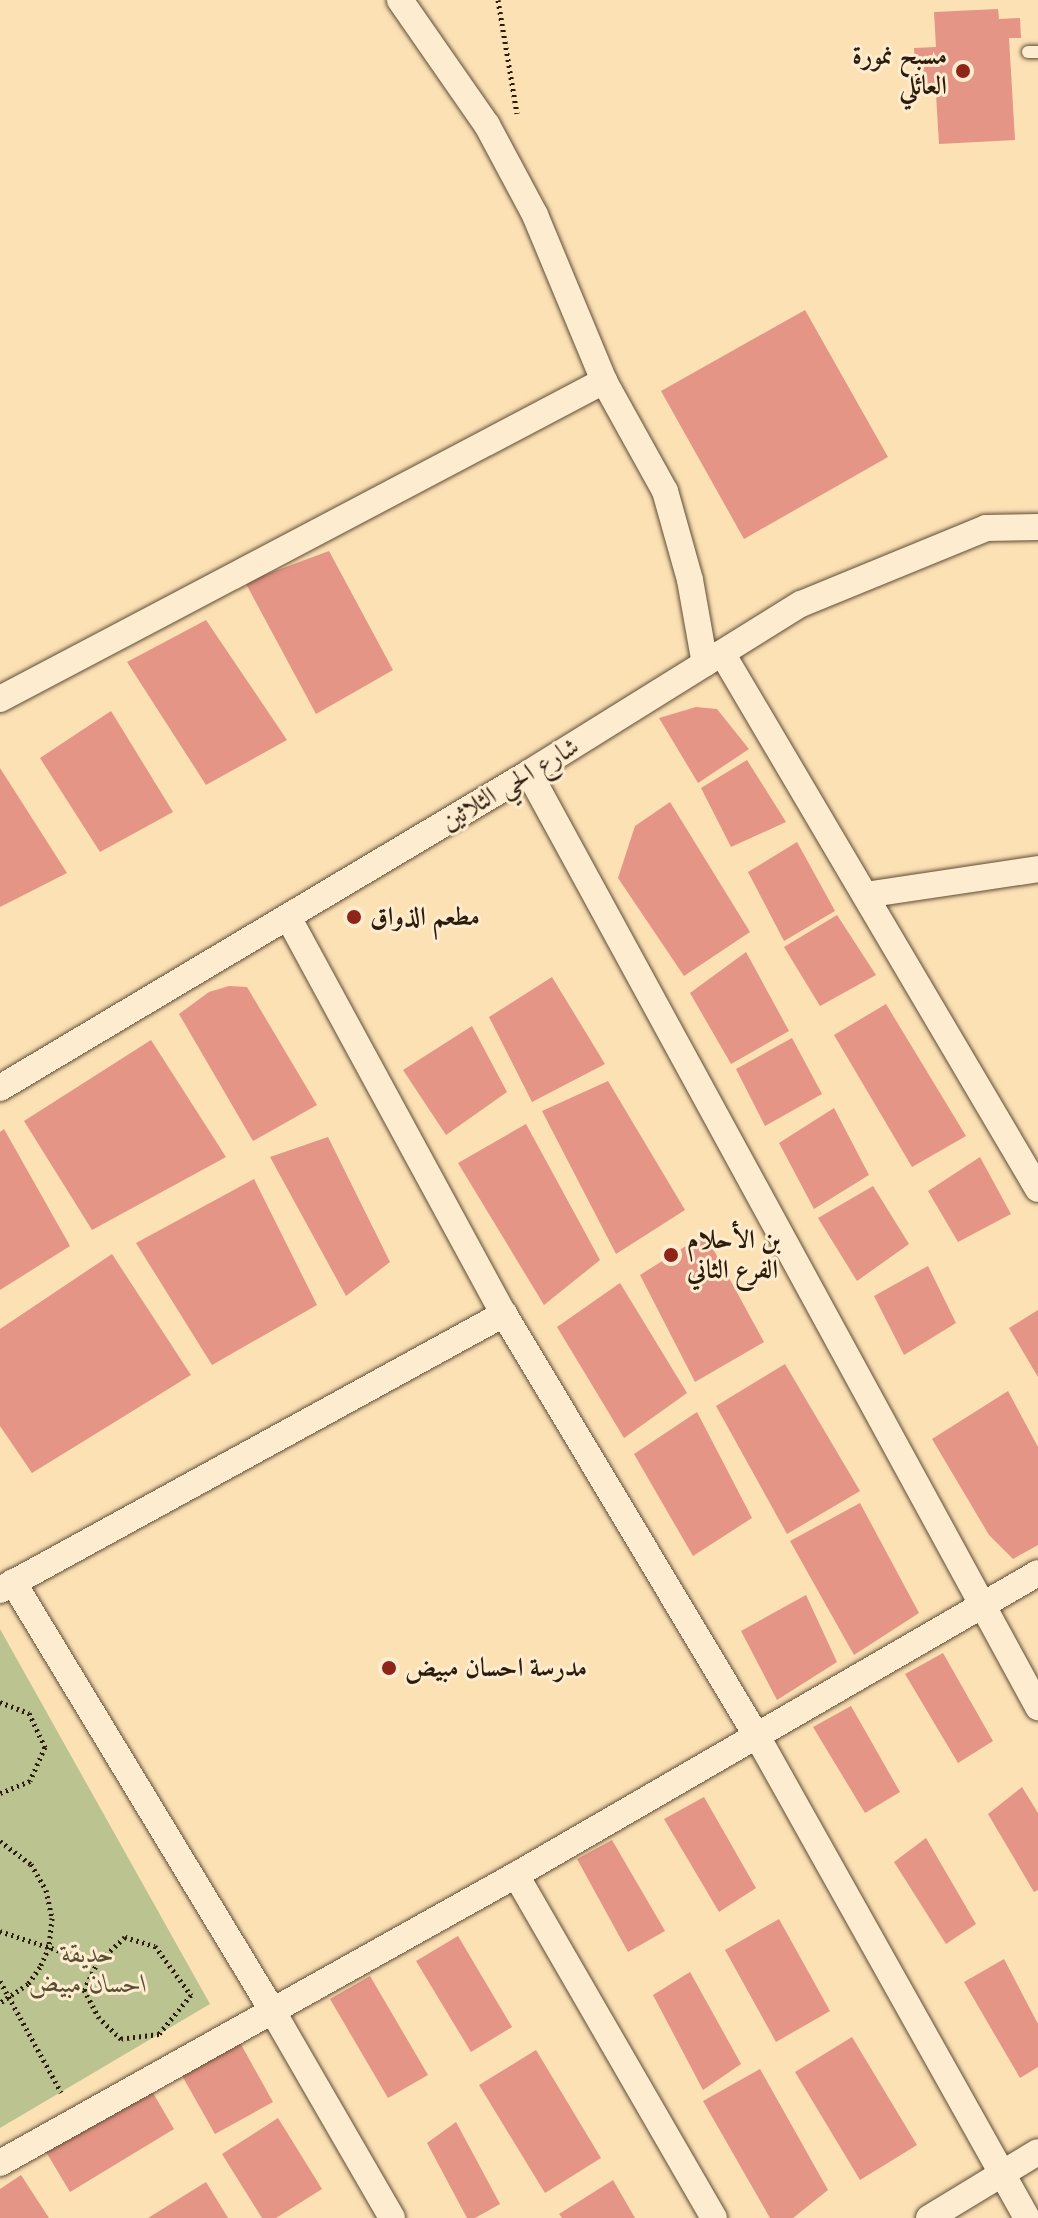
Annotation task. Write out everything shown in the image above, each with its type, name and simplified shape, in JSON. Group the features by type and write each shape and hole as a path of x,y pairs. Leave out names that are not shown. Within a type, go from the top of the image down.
{"street":[{"path":"400,0 487,125 528,202 604,381 665,491 714,658 865,895 1038,1189"},
{"path":"0,699 604,381"},
{"name":"شارع الحي الثلاثين","path":"0,1088 529,773 801,604 986,528 1038,527"},
{"path":"529,773 1038,1707"},
{"path":"865,895 1038,869"},
{"path":"288,917 504,1314 757,1736 1027,2218"},
{"path":"392,2218 272,2010 7,1586 504,1314"},
{"path":"0,2163 516,1875 1038,1573"},
{"path":"516,1875 714,2218"},
{"path":"929,2218 1038,2152"}],"path":[{"path":"498,0 519,127"},
{"path":"0,1702 29,1713 45,1747 30,1781 0,1793"},
{"path":"0,1841 31,1864 46,1890 52,1918 49,1947 28,1984 0,2003"},
{"path":"0,1931 97,1963"},
{"path":"125,1937 155,1946 191,1995 159,2034 121,2039 99,2018 84,1990 97,1963 125,1937"},
{"path":"0,1981 61,2092"}],"green space":[{"name":"حديقة احسان مبيض","path":"0,1629 210,2004 0,2128"}],"building":[{"name":"مسبح نمورة العائلي","path":"998,9 999,19 1020,18 1021,38 1009,38 1015,140 939,144 936,94 916,95 914,48 936,47 934,12"},
{"path":"805,310 888,457 744,539 661,391"},
{"path":"329,551 393,670 316,714 245,582"},
{"path":"206,620 287,740 206,785 127,662"},
{"path":"696,707 717,709 749,749 698,783 659,718"},
{"path":"111,711 173,812 100,852 40,758"},
{"path":"747,760 786,822 731,847 701,788"},
{"path":"0,768 67,873 0,907"},
{"path":"670,802 750,932 684,976 618,878 635,826"},
{"path":"797,842 835,911 784,941 748,872"},
{"path":"837,915 876,975 820,1006 784,947"},
{"path":"746,952 789,1031 731,1064 690,993"},
{"path":"552,977 605,1064 532,1102 489,1017"},
{"path":"229,986 247,987 317,1105 253,1141 179,1014 209,992"},
{"path":"886,1004 966,1136 912,1167 834,1035"},
{"path":"472,1026 507,1092 446,1135 403,1070"},
{"path":"792,1038 822,1094 765,1126 736,1069"},
{"path":"151,1040 226,1157 92,1230 24,1121"},
{"path":"608,1081 685,1210 616,1254 542,1111"},
{"path":"834,1108 869,1175 814,1209 779,1143"},
{"path":"526,1124 600,1260 544,1305 458,1163"},
{"path":"4,1129 70,1246 0,1290 0,1132"},
{"path":"328,1137 390,1262 346,1296 270,1157"},
{"path":"980,1157 1011,1214 958,1242 928,1191"},
{"path":"254,1179 317,1305 212,1365 136,1243"},
{"path":"873,1186 909,1244 857,1281 818,1218"},
{"path":"705,1234 764,1342 695,1382 640,1275"},
{"path":"112,1254 191,1375 32,1473 0,1426 0,1329"},
{"path":"928,1266 956,1323 904,1355 874,1296"},
{"path":"620,1283 687,1393 624,1438 557,1327"},
{"path":"1038,1310 1038,1377 1009,1328"},
{"path":"785,1364 860,1491 787,1534 716,1406"},
{"path":"1008,1391 1038,1447 1038,1545 1013,1559 989,1535 932,1439"},
{"path":"697,1412 752,1518 693,1556 634,1454"},
{"path":"860,1503 919,1613 854,1655 790,1541"},
{"path":"806,1595 837,1662 777,1700 741,1631"},
{"path":"943,1653 993,1741 958,1763 905,1674"},
{"path":"851,1706 900,1792 865,1813 813,1727"},
{"path":"1022,1787 1038,1813 1038,1890 1034,1892 988,1814"},
{"path":"704,1797 756,1888 719,1912 664,1819"},
{"path":"926,1838 976,1924 946,1944 894,1862"},
{"path":"612,1840 665,1931 628,1952 577,1859"},
{"path":"779,1919 830,2011 776,2042 725,1950"},
{"path":"458,1936 512,2027 471,2052 416,1961"},
{"path":"1004,1959 1038,2024 1038,2067 1020,2078 964,1982"},
{"path":"690,1972 741,2064 703,2090 653,1995"},
{"path":"370,1976 428,2075 388,2098 330,1999"},
{"path":"852,2037 917,2145 860,2180 795,2072"},
{"path":"238,2039 273,2102 215,2134 180,2072"},
{"path":"536,2050 601,2158 545,2193 479,2085"},
{"path":"760,2069 828,2190 793,2218 770,2218 703,2101"},
{"path":"149,2086 174,2129 70,2192 43,2147"},
{"path":"278,2118 322,2189 276,2218 262,2218 222,2154"},
{"path":"456,2122 500,2204 475,2218 467,2218 427,2143"},
{"path":"21,2175 49,2218 0,2218 0,2189"},
{"path":"613,2180 635,2218 562,2218 559,2214"},
{"path":"206,2182 228,2218 148,2218"}],"place":[{"name":"مسبح نمورة العائلي","path":"963,71"},
{"name":"مطعم الذواق","path":"354,917"},
{"name":"بن الأحلام الفرع الثاني","path":"671,1255"},
{"name":"مدرسة احسان مبيض","path":"389,1668"}]}
